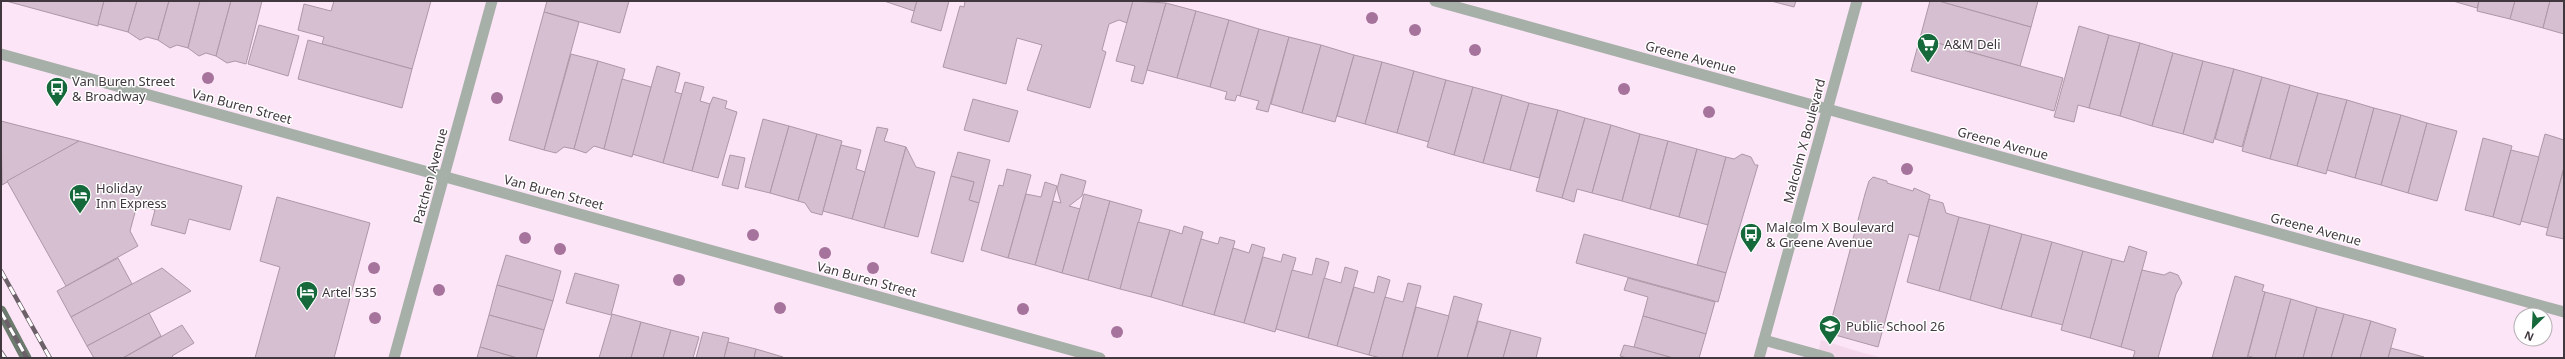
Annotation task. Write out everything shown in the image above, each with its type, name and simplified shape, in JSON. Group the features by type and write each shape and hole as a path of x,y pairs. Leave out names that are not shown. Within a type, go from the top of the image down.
{"main road":[{"path":"2,313 26,358"}],"street":[{"name":"Patchen Avenue","path":"394,358 492,1"},
{"name":"Greene Avenue","path":"1435,1 2564,312"},
{"name":"Malcolm X Boulevard","path":"1758,358 1857,1"},
{"name":"Van Buren Street","path":"1,54 1100,358"},
{"path":"1764,340 1829,358"}],"shaded area":[{"name":"Public School 26","path":"1821,340 1860,352 1883,358 1817,358"}],"building":[{"path":"6,1 104,1 98,26"},
{"path":"104,1 137,1 128,32 98,24"},
{"path":"137,1 169,1 158,40 147,37 140,40 128,32"},
{"path":"169,1 200,1 188,48 177,45 170,48 158,40"},
{"path":"200,1 231,1 216,56 206,53 199,56 188,48"},
{"path":"231,1 262,1 246,64 235,61 227,63 216,56"},
{"path":"334,1 431,1 412,69 322,44 324,37 298,30 304,4 331,11"},
{"path":"547,1 629,1 620,33 544,12"},
{"path":"884,1 917,1 914,11"},
{"path":"917,1 949,1 941,31 911,22"},
{"path":"965,1 1133,1 1127,23 1119,20 1109,24 1102,50 1106,52 1090,108 1027,90 1042,45 1017,38 1006,84 943,67 960,6 964,7"},
{"path":"1133,1 1166,3 1143,84 1131,81 1135,66 1116,61"},
{"path":"1771,1 1796,1 1794,7"},
{"path":"1930,1 1939,1 2031,27 2020,66 1920,38"},
{"path":"1939,1 2038,1 2031,27"},
{"path":"2453,1 2479,1 2477,8"},
{"path":"2479,1 2515,1 2510,19 2477,11"},
{"path":"2515,1 2550,1 2543,28 2510,19"},
{"path":"2550,1 2564,1 2564,34 2543,28"},
{"path":"1166,3 1196,11 1177,78 1147,70"},
{"path":"1196,11 1229,20 1210,87 1177,78"},
{"path":"544,12 579,22 544,150 509,140"},
{"path":"1229,20 1259,29 1240,96 1237,95 1235,101 1225,99 1227,92 1210,87"},
{"path":"259,25 299,36 288,76 248,64"},
{"path":"2079,26 2109,35 2089,108 2078,105 2074,122 2054,117"},
{"path":"1259,29 1289,37 1268,112 1256,109 1259,101 1240,96"},
{"path":"2109,35 2140,43 2120,116 2089,108"},
{"path":"1289,37 1321,45 1302,113 1271,104"},
{"path":"1920,38 2063,78 2054,111 1911,71"},
{"path":"308,40 412,69 402,108 298,79"},
{"path":"2140,43 2173,53 2152,126 2120,116"},
{"path":"1321,45 1354,55 1335,122 1302,113"},
{"path":"2173,53 2203,61 2183,134 2152,126"},
{"path":"571,54 598,61 574,149 564,147 556,153 544,150"},
{"path":"1354,55 1382,62 1365,124 1337,116"},
{"path":"598,61 625,69 604,149 594,146 586,153 574,149"},
{"path":"2203,61 2234,69 2213,143 2183,134"},
{"path":"1382,62 1414,71 1397,133 1365,124"},
{"path":"657,66 680,73 675,92 682,94 663,163 632,154"},
{"path":"2234,69 2262,77 2242,147 2215,139"},
{"path":"1414,71 1446,80 1429,142 1397,133"},
{"path":"2262,77 2290,85 2270,159 2242,151"},
{"path":"622,79 651,87 632,157 604,149"},
{"path":"1446,80 1473,87 1454,155 1427,147"},
{"path":"685,82 704,87 700,101 710,104 692,171 663,163"},
{"path":"2290,85 2318,93 2297,166 2270,159"},
{"path":"1473,87 1502,95 1483,163 1454,155"},
{"path":"2318,93 2347,100 2326,174 2297,166"},
{"path":"1502,95 1529,103 1510,170 1483,163"},
{"path":"713,97 727,101 725,108 737,112 718,178 692,171"},
{"path":"973,99 1018,111 1009,142 964,130"},
{"path":"2347,100 2374,108 2355,178 2327,170"},
{"path":"1529,103 1558,110 1539,178 1510,170"},
{"path":"2374,108 2401,115 2381,185 2355,178"},
{"path":"1558,110 1585,118 1562,198 1536,191"},
{"path":"2401,115 2427,123 2408,193 2381,185"},
{"path":"1585,118 1611,125 1592,193 1577,189 1574,202 1562,198"},
{"path":"763,119 789,126 770,193 745,187"},
{"path":"1,121 79,141 2,185"},
{"path":"2427,123 2457,131 2437,201 2408,193"},
{"path":"1611,125 1640,134 1622,201 1592,193"},
{"path":"789,126 817,134 798,201 770,193"},
{"path":"877,127 888,129 884,141 906,147 884,228 852,219"},
{"path":"817,134 842,141 822,215 811,212 805,203 798,201"},
{"path":"1640,134 1668,141 1650,209 1622,201"},
{"path":"2545,134 2564,140 2564,167 2548,228 2521,221"},
{"path":"2483,138 2512,146 2493,217 2465,210"},
{"name":"Holiday Inn Express","path":"79,141 242,186 230,230 189,219 185,234 151,225 155,210 137,205 130,231 138,246 66,286 7,181"},
{"path":"1668,141 1697,149 1679,217 1650,209"},
{"path":"841,145 861,150 856,169 865,172 852,219 823,211"},
{"path":"906,147 916,167 935,172 918,237 884,228"},
{"path":"1697,149 1726,157 1708,225 1679,217"},
{"path":"2511,150 2539,157 2520,225 2493,217"},
{"path":"958,152 990,160 979,203 969,200 974,182 951,176"},
{"path":"1742,154 1751,157 1755,165 1758,165 1726,273 1697,265 1726,157 1734,159"},
{"path":"730,155 745,158 738,189 722,185"},
{"path":"2564,168 2564,239 2546,235"},
{"path":"1007,169 1031,175 1008,258 981,250 999,185 1003,186"},
{"path":"1061,174 1086,181 1082,196 1069,206 1080,209 1062,273 1035,265 1053,201 1061,203 1057,189"},
{"path":"951,176 974,182 969,200 979,203 963,262 931,253"},
{"path":"1873,177 1913,191 1914,188 1930,195 1919,237 1909,234 1878,347 1828,333 1865,194 1869,181"},
{"path":"1045,182 1057,186 1035,265 1008,258 1026,194 1041,197"},
{"path":"1084,194 1110,201 1088,280 1062,273"},
{"name":"Artel 535","path":"277,197 370,223 334,358 255,358 280,267 260,261"},
{"path":"1929,199 1943,203 1946,213 1959,217 1939,291 1907,282"},
{"path":"1110,201 1142,210 1120,289 1088,280"},
{"path":"1959,217 1990,225 1970,300 1939,291"},
{"path":"1138,222 1170,230 1151,297 1120,289"},
{"path":"1990,225 2022,234 2001,309 1970,300"},
{"path":"1184,226 1203,232 1182,306 1151,297 1170,230 1182,234"},
{"path":"1584,234 1726,273 1718,302 1576,263"},
{"path":"2022,234 2052,242 2031,317 2001,309"},
{"path":"1220,237 1235,241 1214,315 1182,306 1201,239 1218,244"},
{"path":"2052,242 2083,251 2063,325 2031,317"},
{"path":"1252,244 1265,248 1244,323 1214,315 1233,248 1249,253"},
{"path":"2129,246 2147,252 2121,347 2090,338 2112,259 2124,262"},
{"path":"2083,251 2112,259 2090,338 2061,330"},
{"path":"1283,254 1296,258 1275,332 1244,323 1263,257 1281,262"},
{"path":"506,255 561,271 553,301 497,285"},
{"path":"118,258 132,284 71,317 57,291"},
{"path":"1316,258 1329,262 1308,338 1276,329 1292,270 1312,275"},
{"path":"1345,267 1358,271 1337,346 1308,338 1324,278 1341,283"},
{"path":"162,268 191,291 87,346 71,317"},
{"path":"2142,270 2164,275 2170,272 2178,275 2182,283 2176,294 2158,358 2133,358 2135,351 2121,347"},
{"path":"575,273 619,285 611,315 566,303"},
{"path":"1378,276 1390,280 1369,355 1337,346 1354,287 1374,293"},
{"path":"2235,276 2264,285 2262,291 2265,292 2247,358 2212,358"},
{"path":"1628,278 1715,302 1706,334 1643,316 1648,297 1624,290"},
{"path":"1408,283 1421,286 1402,358 1381,358 1369,355 1385,297 1403,302"},
{"path":"497,285 553,301 544,330 489,315"},
{"path":"2265,292 2291,299 2275,358 2255,358 2248,356"},
{"path":"1454,296 1482,304 1467,358 1437,358"},
{"path":"2291,299 2317,307 2303,358 2275,358"},
{"path":"1416,307 1449,316 1437,358 1402,358"},
{"path":"2317,307 2344,314 2331,358 2303,358"},
{"path":"149,313 161,336 123,358 94,358 87,346"},
{"path":"612,314 641,322 631,358 599,358"},
{"path":"2344,314 2371,321 2360,358 2331,358"},
{"path":"489,315 544,330 536,358 517,358 480,347"},
{"path":"1643,316 1706,334 1699,358 1673,358 1634,347"},
{"path":"1478,321 1511,330 1503,358 1467,358"},
{"path":"2371,321 2396,329 2388,358 2360,358"},
{"path":"641,322 671,330 663,358 631,358"},
{"path":"182,325 194,343 172,356 174,358 123,358"},
{"path":"671,330 699,337 693,358 663,358"},
{"path":"1511,330 1541,338 1536,358 1503,358"},
{"path":"703,332 729,338 724,358 696,358"},
{"path":"728,342 756,349 754,358 724,358"},
{"path":"1624,345 1673,358 1627,358 1620,356"},
{"path":"480,347 517,358 477,358"},
{"path":"2391,348 2424,357 2388,358"},
{"path":"756,349 783,357 783,358 754,358"}],"railway":[{"path":"1,271 50,358"},
{"path":"1,312 27,358"},
{"path":"1,352 5,358"}],"place":[{"name":"A&M Deli","path":"1928,64"},
{"name":"Van Buren Street & Broadway","path":"57,108"},
{"name":"Holiday Inn Express","path":"80,214"},
{"name":"Malcolm X Boulevard & Greene Avenue","path":"1751,254"},
{"name":"Artel 535","path":"307,312"},
{"name":"Public School 26","path":"1830,346"}]}
